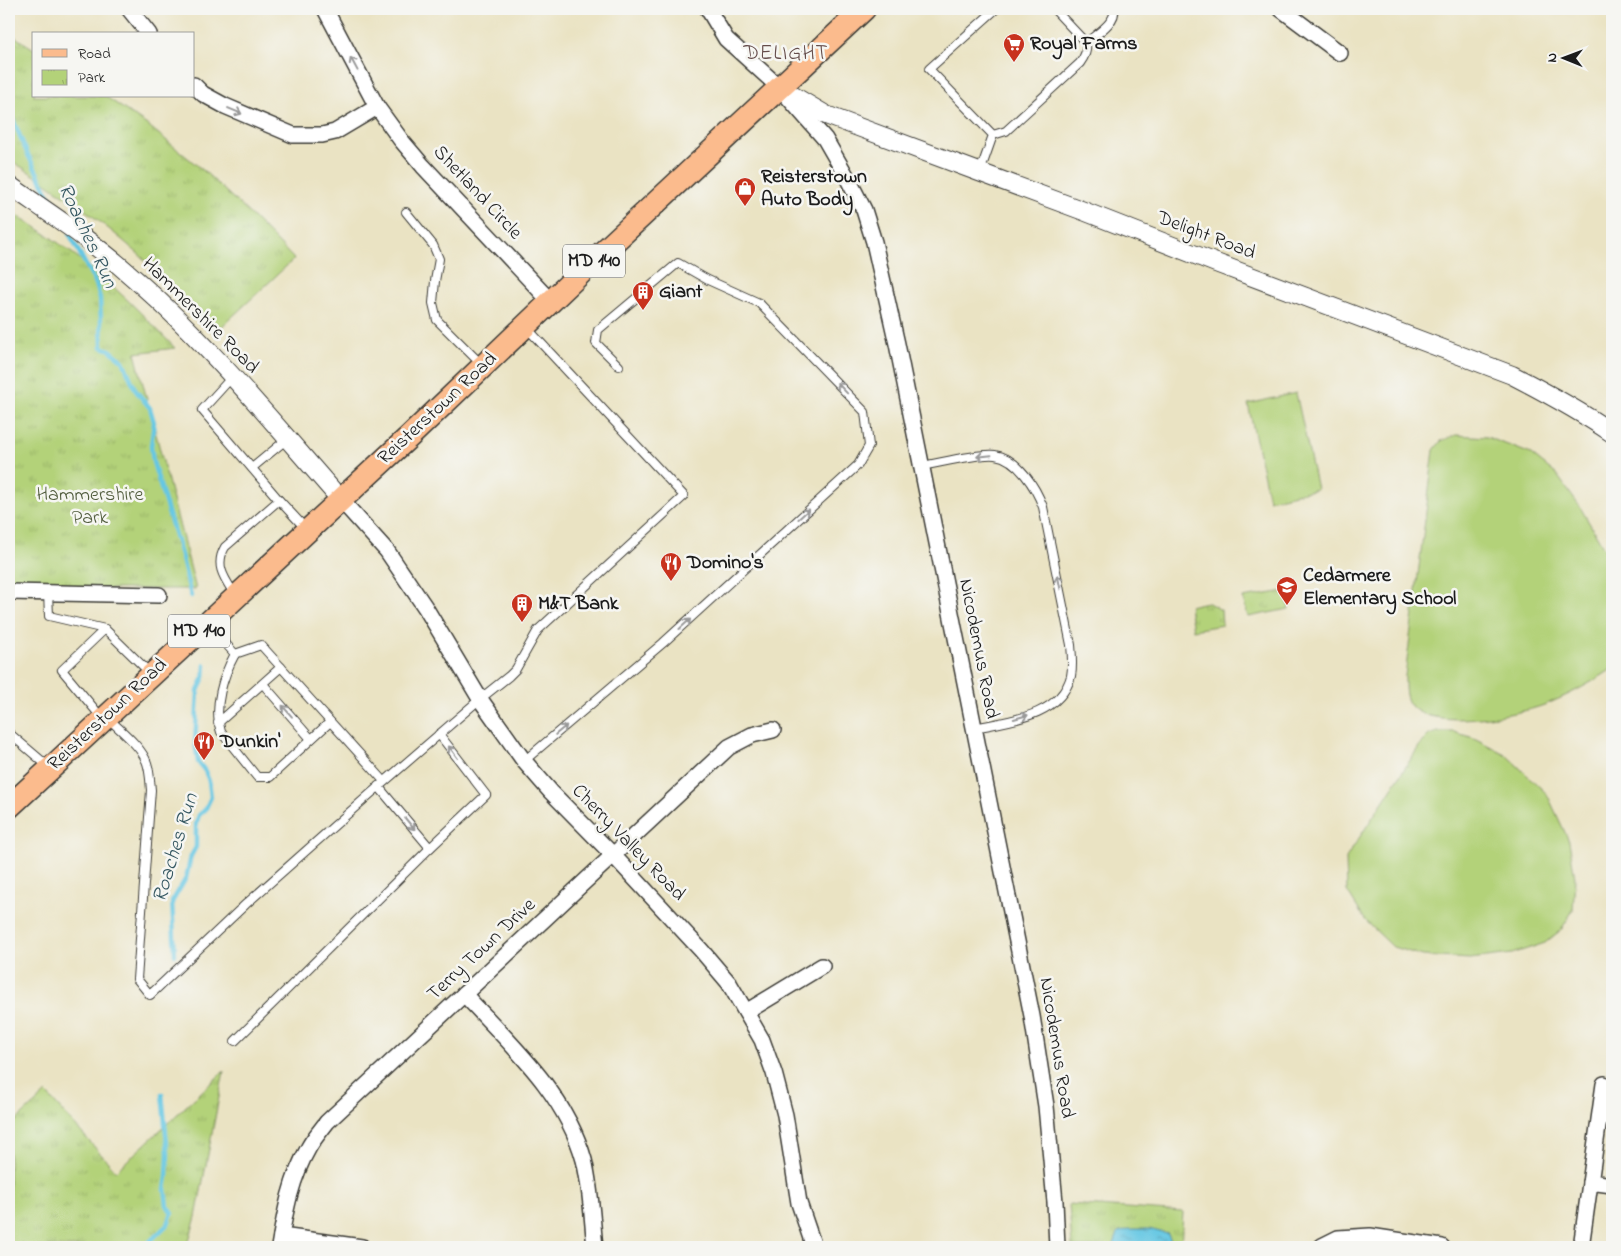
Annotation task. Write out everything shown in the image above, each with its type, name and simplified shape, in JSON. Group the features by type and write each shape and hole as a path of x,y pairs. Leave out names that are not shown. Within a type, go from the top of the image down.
{"main road":[{"name":"Reisterstown Road","path":"9,807 308,531 864,9"}],"street":[{"path":"129,9 147,32"},
{"name":"Shetland Circle","path":"325,9 377,107 423,166 551,302"},
{"name":"Nicodemus Road","path":"708,9 726,39 780,88 825,139 864,210 874,242 922,466 1032,1016 1044,1088 1056,1202 1057,1247"},
{"path":"1281,9 1340,53"},
{"path":"195,86 203,94 225,106 293,135 322,135 335,132 377,107"},
{"name":"Delight Road","path":"780,88 826,115 1512,375 1565,402 1612,433"},
{"name":"Hammershire Road","path":"9,185 90,241 129,273 168,309 232,377 341,500"},
{"name":"Cherry Valley Road","path":"341,500 387,551 425,608 480,699 524,761 551,792 702,950 729,983 762,1040 774,1073 785,1115 800,1204 814,1247"},
{"path":"9,592 159,595"},
{"name":"Terry Town Drive","path":"280,1242 296,1170 309,1146 327,1122 729,747 752,735 773,730"},
{"path":"746,1012 822,966"},
{"path":"464,994 532,1068 550,1090 565,1113 584,1161 595,1247"},
{"path":"1581,1247 1604,1084"},
{"path":"1590,1182 1612,1185"},
{"path":"1322,1246 1338,1238 1370,1236 1442,1247"},
{"path":"280,1242 362,1247"}],"lane":[{"path":"993,135 929,69 996,9"},
{"path":"993,135 1006,131 1080,63 1087,50 1086,43 1054,9"},
{"path":"1086,43 1112,19 1115,12 1114,9"},
{"path":"980,173 993,135"},
{"path":"406,212 433,245 439,259 433,303 437,320 484,366"},
{"path":"524,761 663,643 858,465 869,446 865,412 759,303 708,280 678,263 598,330 596,342 619,366"},
{"path":"105,629 62,670 105,718 139,750 146,761 150,773 151,790 137,979 150,995 246,904 381,784 509,676 516,669 538,630 684,496 526,326"},
{"path":"232,377 202,410 308,531"},
{"path":"252,468 287,439"},
{"path":"922,466 994,454 1006,458 1028,478 1038,493 1043,507 1069,635 1072,660 1070,676 1066,688 1057,700 1040,711 1022,718 974,728"},
{"path":"236,596 222,574 220,555 225,547 279,500"},
{"path":"48,592 49,616 105,629 152,675"},
{"path":"207,623 235,654"},
{"path":"330,722 270,777 257,777 221,732 218,723 218,711 226,672 235,654 261,645 330,722 430,848"},
{"path":"218,723 281,667"},
{"path":"263,684 312,739"},
{"path":"9,733 50,768"},
{"path":"234,1041 486,795 439,734"}],"green space":[{"path":"9,33 32,48 32,98 108,98 150,127 204,171 294,259 217,331 164,278 97,219 9,159"},
{"name":"Hammershire Park","path":"9,210 86,264 127,300 175,348 135,353 196,589 9,586"},
{"path":"1296,393 1317,489 1269,500 1248,404"},
{"path":"1456,435 1487,437 1531,454 1557,475 1580,507 1612,562 1612,669 1571,693 1544,705 1516,713 1477,718 1440,718 1424,714 1413,708 1410,705 1405,689 1405,676 1434,450 1441,441"},
{"path":"1285,591 1289,609 1248,617 1243,598"},
{"path":"1207,602 1221,610 1222,625 1193,630 1189,606"},
{"path":"1437,732 1454,732 1474,738 1505,754 1547,794 1569,841 1575,878 1573,910 1561,930 1545,943 1512,954 1470,959 1423,956 1393,947 1365,920 1347,891 1346,858 1422,742 1429,735"},
{"path":"224,1071 196,1217 187,1247 9,1247 9,1127 46,1093 116,1171"},
{"path":"1069,1204 1183,1212 1181,1247 1072,1247"}],"water":[{"path":"1129,1229 1149,1229 1168,1234 1174,1247 1113,1247 1118,1233"}],"waterway":[{"name":"Roaches Run","path":"9,113 57,211"},
{"name":"Roaches Run","path":"70,235 96,284 100,298 102,347 110,350 123,361 136,391 150,408 154,422 151,446 153,462 181,555 191,596"},
{"name":"Roaches Run","path":"175,955 172,902 186,878 191,856 196,847 196,824 199,815 205,810 211,797 209,781 205,771 198,762 195,743 198,691 204,677 205,665"},
{"name":"Roaches Run","path":"144,1247 168,1224 172,1213 167,1205 165,1189 168,1153 162,1094"}],"place":[{"name":"Royal Farms","path":"1014,63"},
{"name":"Reisterstown Auto Body","path":"745,207"},
{"name":"Giant","path":"643,311"},
{"name":"Domino's","path":"671,582"},
{"name":"Cedarmere Elementary School","path":"1287,606"},
{"name":"M&T Bank","path":"522,623"},
{"name":"Dunkin'","path":"204,761"}],"district":[{"name":"DELIGHT","path":"786,54"}]}
